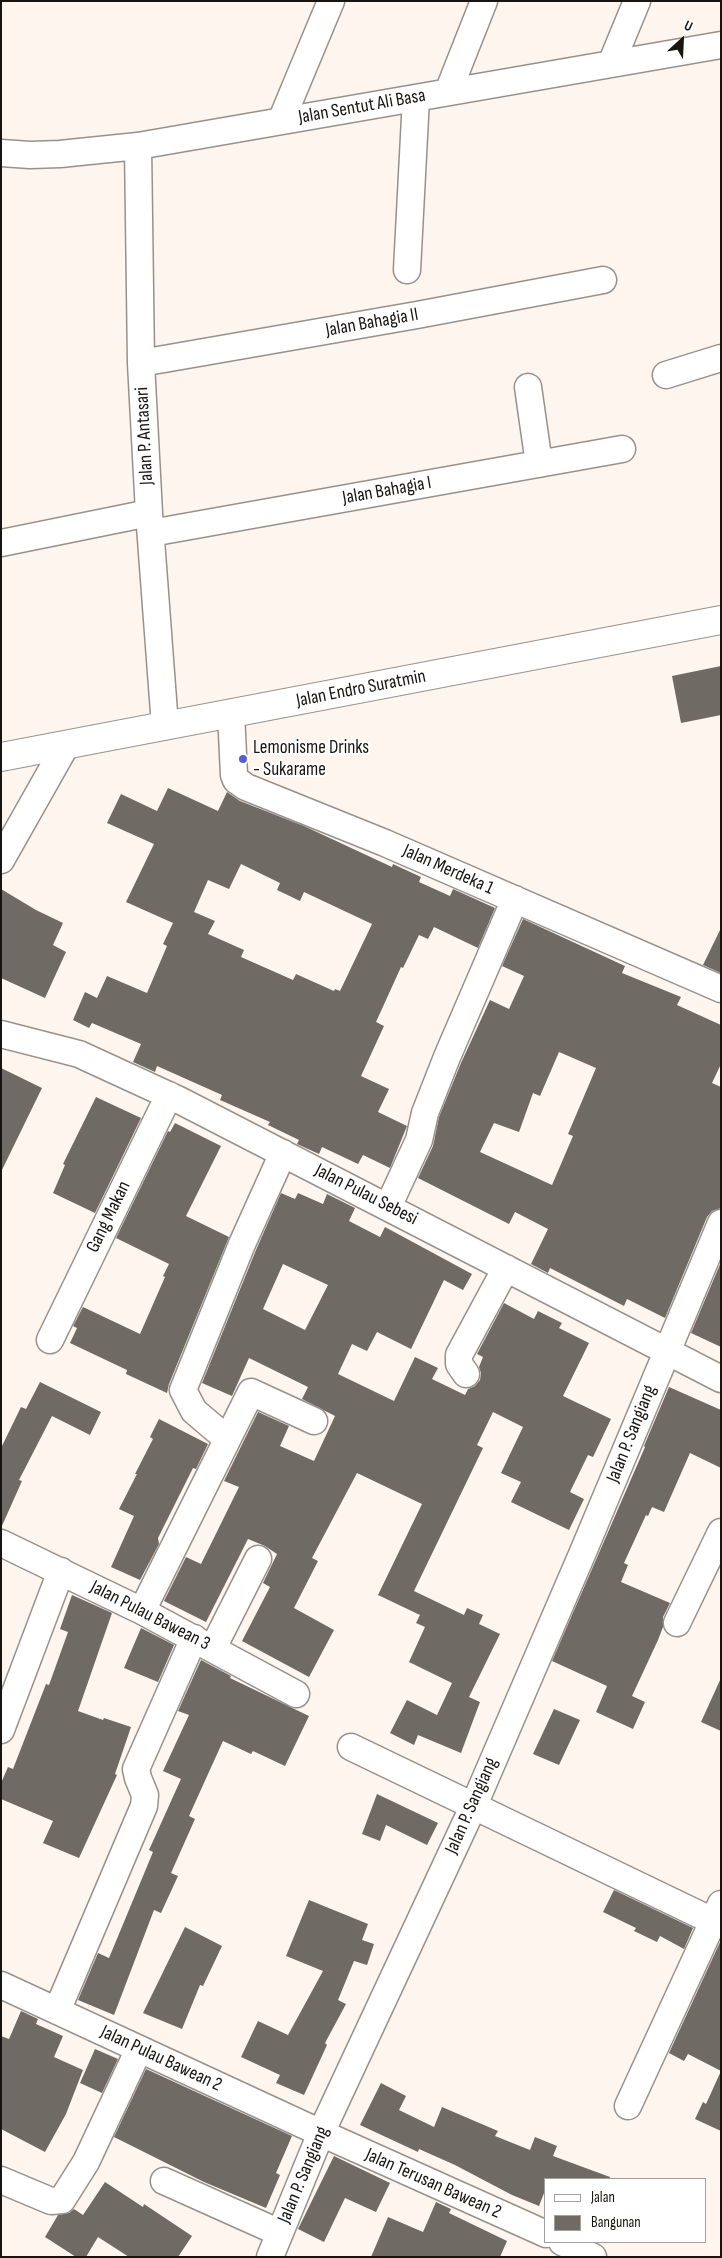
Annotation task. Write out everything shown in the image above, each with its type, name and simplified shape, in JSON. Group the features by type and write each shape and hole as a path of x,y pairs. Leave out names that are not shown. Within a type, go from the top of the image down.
{"main road":[{"name":"Jalan Endro Suratmin","path":"1,757 721,620"}],"street":[{"path":"282,122 332,1"},
{"path":"448,92 484,1"},
{"path":"611,64 637,1"},
{"name":"Jalan Sentut Ali Basa","path":"1,153 30,155 60,154 138,146 721,45"},
{"path":"407,270 416,98"},
{"name":"Jalan P. Antasari","path":"138,146 141,363 150,523 165,726"},
{"name":"Jalan Bahagia II","path":"141,363 417,315 603,280"},
{"path":"666,375 721,358"},
{"path":"528,387 539,464"},
{"name":"Jalan Bahagia I","path":"1,544 539,464 622,449"},
{"name":"Jalan Merdeka 1","path":"231,713 233,769 236,780 240,784 385,843 721,990"},
{"path":"1,860 66,744"},
{"path":"388,1207 419,1140 425,1114 447,1057 515,899"},
{"name":"Jalan Pulau Sebesi","path":"1,1034 79,1054 169,1095 721,1379"},
{"name":"Gang Makan","path":"50,1340 169,1095"},
{"path":"227,1439 194,1411 183,1390 218,1299 283,1153"},
{"path":"666,1352 721,1223"},
{"path":"466,1374 459,1364 459,1355 506,1268"},
{"name":"Jalan P. Sangiang","path":"270,2257 321,2133 474,1805 583,1552 666,1352"},
{"path":"142,1611 251,1392 314,1421"},
{"path":"677,1623 721,1532"},
{"name":"Jalan Pulau Bawean 3","path":"1,1543 142,1611 296,1694"},
{"path":"57,2011 144,1806 145,1795 136,1769 204,1643 258,1560"},
{"path":"1,1730 61,1571"},
{"path":"351,1747 718,1916 628,2106"},
{"name":"Jalan Pulau Bawean 2","path":"1,1985 321,2133"},
{"path":"1,2180 51,2201 62,2200 86,2162 139,2049"},
{"name":"Jalan Terusan Bawean 2","path":"321,2133 544,2233"},
{"path":"164,2181 280,2233"},
{"path":"564,2243 593,2257"}],"building":[{"path":"721,666 721,715 681,723 672,676"},
{"path":"168,788 218,811 227,792 240,801 304,826 392,867 393,864 421,877 419,882 450,896 453,889 495,908 478,948 434,927 428,939 419,935 403,968 401,967 376,1022 384,1026 361,1076 389,1089 378,1112 407,1126 390,1168 363,1155 358,1164 322,1147 319,1154 297,1144 299,1140 268,1125 270,1122 220,1100 222,1095 157,1066 155,1072 133,1062 141,1044 92,1023 89,1028 73,1020 85,992 97,998 107,976 147,993 167,946 163,944 173,923 126,902 154,844 107,823 121,794 157,811","holes":["241,864 280,883 277,890 300,901 304,892 372,924 340,991 335,989 334,991 296,974 293,980 241,957 244,950 208,934 215,921 194,912 208,880 229,889"]},
{"path":"1,889 36,910 63,923 53,945 66,952 45,998 1,978"},
{"path":"523,919 625,966 622,973 681,997 677,1005 721,1025 721,1064 712,1083 721,1087 721,1208 712,1211 707,1217 665,1318 627,1299 624,1306 550,1268 548,1273 531,1264 548,1229 515,1212 509,1224 418,1178 433,1146 439,1117 490,1000 509,1009 524,976 502,966","holes":["559,1052 596,1068 568,1134 573,1136 552,1185 480,1152 494,1123 519,1132 533,1093 540,1096"]},
{"path":"721,928 721,973 703,965"},
{"path":"1,1068 42,1088 1,1172"},
{"path":"96,1097 141,1118 95,1213 53,1193 65,1165 63,1164"},
{"path":"175,1123 221,1146 186,1216 229,1237 167,1393 126,1374 127,1370 70,1343 77,1328 73,1326 83,1307 140,1334 169,1264 116,1238 168,1131 170,1132"},
{"path":"281,1193 295,1199 298,1193 323,1204 327,1194 355,1208 349,1221 380,1237 385,1227 472,1274 463,1290 444,1280 411,1349 377,1332 367,1351 352,1344 338,1374 394,1401 415,1357 438,1368 432,1379 465,1395 468,1389 475,1386 480,1380 481,1373 479,1367 483,1357 477,1354 504,1303 534,1319 538,1311 562,1323 559,1328 589,1343 563,1396 611,1419 593,1457 588,1455 570,1492 584,1499 569,1530 511,1502 521,1482 501,1473 523,1427 493,1412 477,1445 483,1448 414,1591 464,1615 467,1608 483,1615 479,1624 500,1634 469,1697 480,1702 461,1753 418,1735 414,1745 390,1733 407,1700 437,1715 452,1683 409,1662 425,1627 416,1623 420,1615 378,1595 422,1504 357,1473 312,1558 318,1561 294,1608 334,1630 309,1677 242,1641 270,1587 263,1583 277,1554 265,1546 248,1539 206,1622 164,1601 186,1557 201,1564 239,1487 224,1481 258,1412 289,1426 280,1446 314,1461 335,1416 302,1399 308,1387 249,1358 232,1396 202,1383","holes":["283,1264 328,1285 305,1330 263,1309"]},
{"path":"721,1262 721,1347 691,1333"},
{"path":"40,1382 101,1412 90,1435 52,1416 19,1480 22,1481 1,1528 1,1448 21,1407 26,1409"},
{"path":"669,1387 721,1410 721,1468 690,1453 664,1512 652,1507 648,1516 646,1515 624,1563 628,1565 621,1582 670,1603 663,1617 663,1627 658,1640 632,1696 645,1702 633,1729 596,1712 607,1686 552,1661"},
{"path":"159,1419 208,1444 196,1469 193,1468 158,1538 159,1544 140,1580 111,1567 134,1516 119,1509 153,1439 150,1437"},
{"path":"72,1595 112,1613 78,1711 131,1727 115,1774 117,1775 79,1858 43,1843 53,1821 1,1799 1,1783 8,1767 13,1769 46,1684 49,1685 68,1632 60,1629"},
{"path":"141,1628 174,1645 158,1682 124,1668"},
{"path":"201,1660 231,1676 230,1678 309,1716 285,1766 253,1751 251,1754 223,1741 189,1816 195,1819 171,1873 178,1876 161,1913 154,1910 114,2015 78,2000 98,1953 109,1958 153,1852 149,1850 181,1779 163,1771 189,1715 178,1711"},
{"path":"721,1678 721,1731 701,1722"},
{"path":"554,1709 580,1720 559,1765 533,1754"},
{"path":"377,1794 438,1823 427,1845 386,1825 380,1841 362,1834"},
{"path":"614,1890 693,1928 684,1949 660,1936 657,1942 634,1931 636,1928 603,1912"},
{"path":"309,1900 368,1924 362,1940 374,1944 367,1965 354,1961 338,2000 346,2004 325,2043 327,2045 304,2095 276,2083 280,2075 241,2057 258,2021 288,2035 323,1971 286,1956"},
{"path":"185,1927 222,1946 203,1986 200,1985 182,2029 143,2013"},
{"path":"721,1940 721,2071 688,2054 684,2061 669,2053"},
{"path":"21,2011 38,2019 36,2024 63,2036 54,2057 83,2070 66,2114 45,2152 1,2129 1,2036 9,2039"},
{"path":"95,2049 118,2059 102,2093 80,2083"},
{"path":"146,2069 292,2136 276,2173 280,2175 266,2208 204,2182 114,2137"},
{"path":"721,2071 721,2131 695,2119 703,2102 706,2104"},
{"path":"381,2083 406,2096 399,2110 434,2127 442,2107 498,2131 495,2136 530,2150 535,2137 557,2146 553,2156 610,2178 544,2178 544,2193 539,2206 512,2195 455,2165 419,2149 418,2152 360,2125"},
{"path":"334,2156 390,2183 376,2212 345,2198 324,2242 298,2229"},
{"path":"105,2182 143,2207 144,2204 192,2236 178,2257 129,2257 98,2237 86,2257 76,2257 45,2237 58,2215 69,2213 74,2209 83,2215"},
{"path":"436,2202 451,2209 449,2213 507,2241 500,2257 371,2257 388,2217 423,2232"}],"place":[{"name":"Lemonisme Drinks - Sukarame","path":"243,759"}]}
